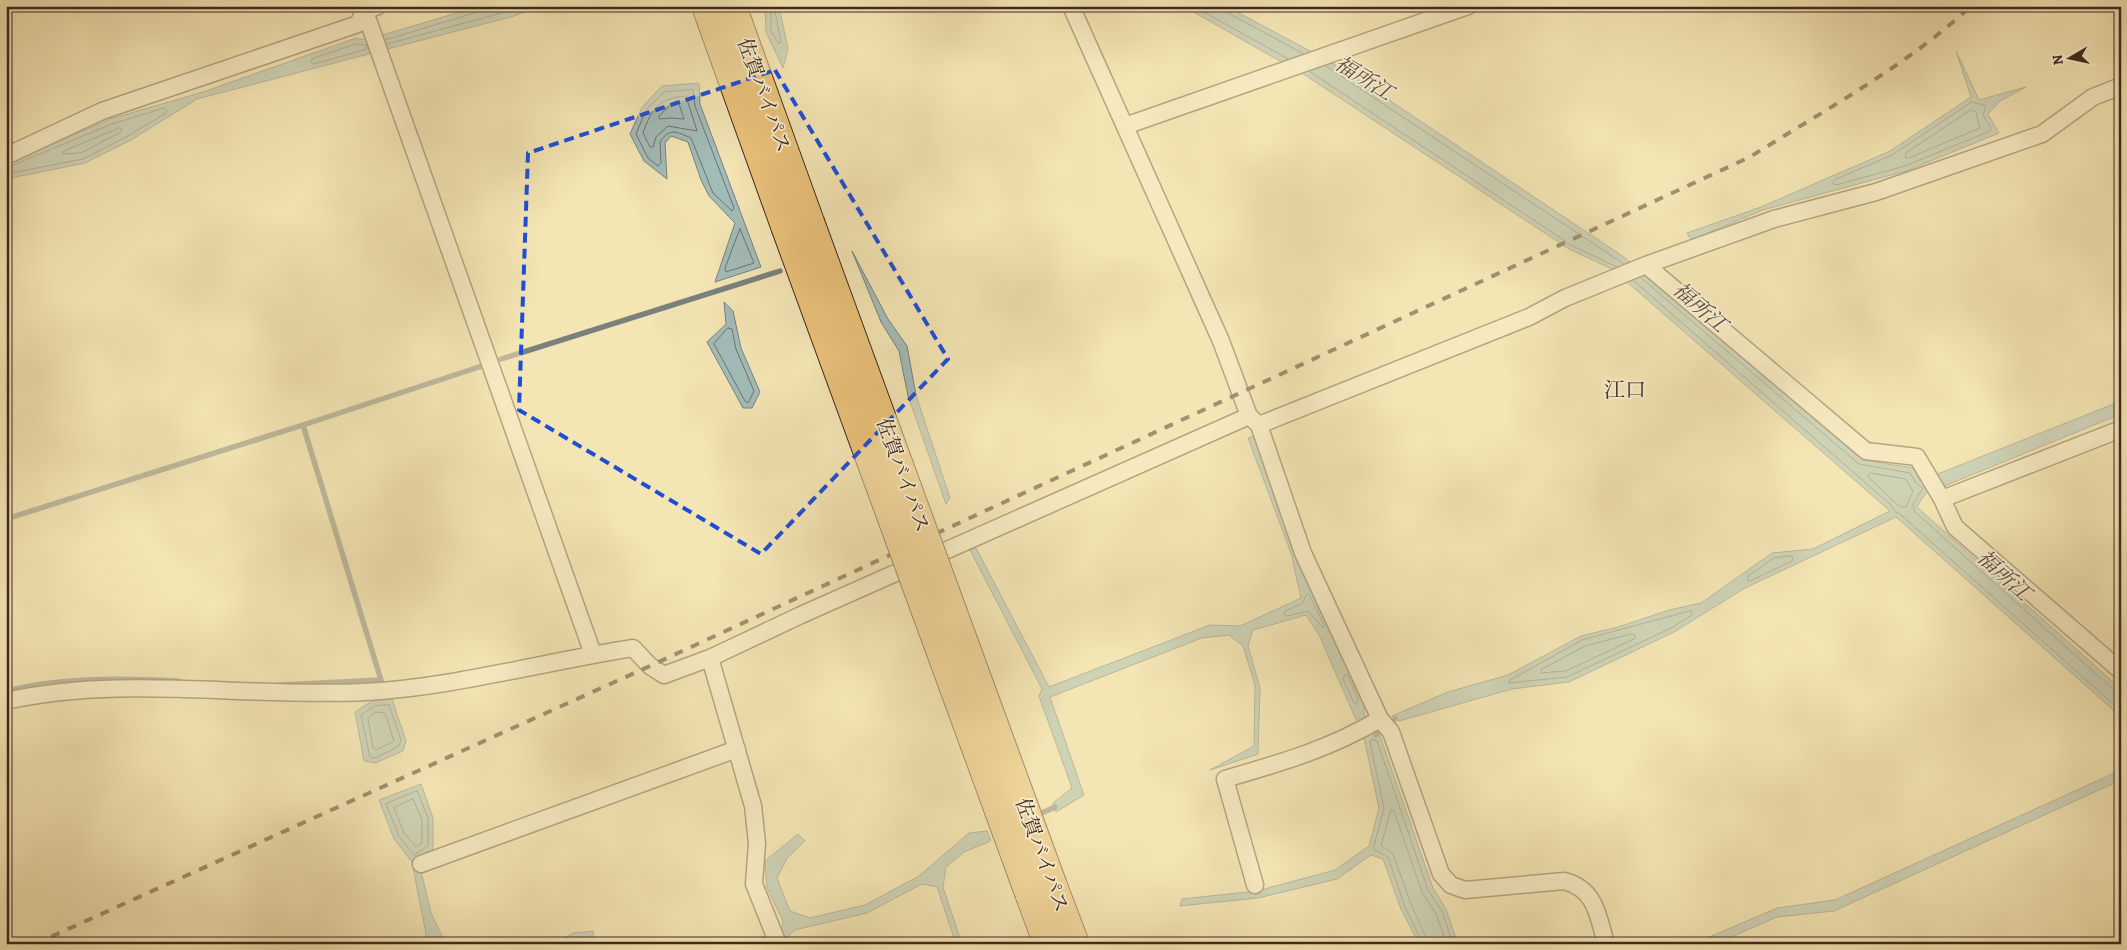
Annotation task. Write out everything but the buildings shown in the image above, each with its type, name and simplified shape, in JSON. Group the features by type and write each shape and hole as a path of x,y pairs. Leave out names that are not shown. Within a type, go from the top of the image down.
{"highway":[{"name":"佐賀バイパス","path":"706,6 798,224 1041,889 1075,944"},
{"name":"佐賀バイパス","path":"732,6 798,224"},
{"name":"佐賀バイパス","path":"1041,889 1048,944"}],"street":[{"path":"1071,6 1221,341 1254,421 1303,553 1382,724 1441,874 1451,885 1465,890 1564,881 1578,884 1594,902 1606,944"},
{"path":"1125,126 1468,6"},
{"path":"368,8 372,32 593,654"},
{"path":"6,156 102,111 358,24 368,8"},
{"path":"6,701 27,696 117,689 282,694 366,692 460,682 593,654 633,648 650,666 664,675 710,658 810,611 1254,421 1529,317 1564,298 1612,278 1774,219 1876,192 2042,134 2093,97 2121,86"},
{"path":"1646,265 1866,451 1917,457 1955,527 2121,671"},
{"path":"1942,500 2121,429"},
{"path":"710,658 753,806 757,843 754,884 776,938"},
{"path":"1255,886 1225,779 1303,757 1356,733 1382,724"},
{"path":"422,864 736,749"}],"highlighted area":[{"path":"775,70 948,359 761,554 519,410 528,153"}],"water":[{"path":"480,6 541,6 514,16 197,99 131,140 85,163 6,179 6,164 110,119 203,92 356,38 366,40"},
{"path":"765,6 779,6 788,49 783,68 766,32"},
{"path":"1183,6 1226,6 1338,66 1624,257 1863,460 1913,468 1920,481 2121,401 2121,414 1925,494 1917,507 2121,689 2121,717 1896,517 1745,588 1674,632 1569,682 1512,689 1399,721 1392,716 1448,692 1508,675 1581,636 1618,627 1669,610 1701,603 1772,553 1813,549 1890,511 1612,269 1569,249 1308,77"},
{"path":"1956,51 1979,100 2026,87 2000,101 1988,114 1999,133 1906,171 1763,210 1691,240 1687,233 1761,207 1890,151 1971,97"},
{"path":"699,83 700,104 761,267 715,282 735,223 709,196 701,180 688,142 671,136 665,143 667,179 644,161 630,134 642,107 662,86"},
{"path":"852,251 888,319 907,346 916,395 950,498 946,504 908,396 899,351 881,322"},
{"path":"724,302 733,311 741,348 760,392 752,408 743,408 707,342 726,324"},
{"path":"1254,436 1363,698 1365,722 1371,733 1380,736 1433,888 1446,909 1458,944 1419,944 1401,909 1383,859 1371,855 1337,879 1258,898 1180,906 1182,899 1257,891 1335,870 1369,846 1379,808 1364,738 1319,635 1306,615 1253,630 1248,646 1260,688 1258,754 1210,770 1254,746 1255,685 1243,646 1229,635 1202,638 1050,697 1084,795 1056,812 1053,803 1072,788 1039,696 1042,689 970,550 976,548 1049,687 1210,625 1240,626 1301,598 1291,553 1248,438"},
{"path":"392,699 406,741 403,751 375,763 364,761 355,712 372,701"},
{"path":"2121,770 2121,780 1834,911 1777,917 1715,944 1693,944 1777,908 1835,900"},
{"path":"421,784 433,818 433,851 418,859 431,913 446,944 423,944 426,934 412,862 394,839 379,800"},
{"path":"987,831 991,841 964,852 946,867 943,887 962,944 956,944 937,887 922,884 867,913 795,930 780,944 753,944 763,937 769,939 781,933 783,921 767,888 765,861 798,834 805,841 787,858 777,878 790,911 810,918 865,905 919,876 969,833"},
{"path":"593,931 595,942 592,944 556,944 573,933"}],"waterway":[{"path":"501,359 780,271"},
{"path":"6,519 482,366"},
{"path":"280,685 381,680 303,425"},
{"path":"6,691 27,686 70,681 135,679 178,681"},
{"path":"1376,735 1395,719"},
{"path":"1035,816 1055,807"}],"railway":[{"path":"35,944 650,666 1750,157 1893,68 1946,28 1971,6"}],"district":[{"name":"江口","path":"1625,390"}],"water label":[{"name":"福所江","path":"1364,78"},
{"name":"福所江","path":"1700,307"},
{"name":"福所江","path":"2004,575"}]}
